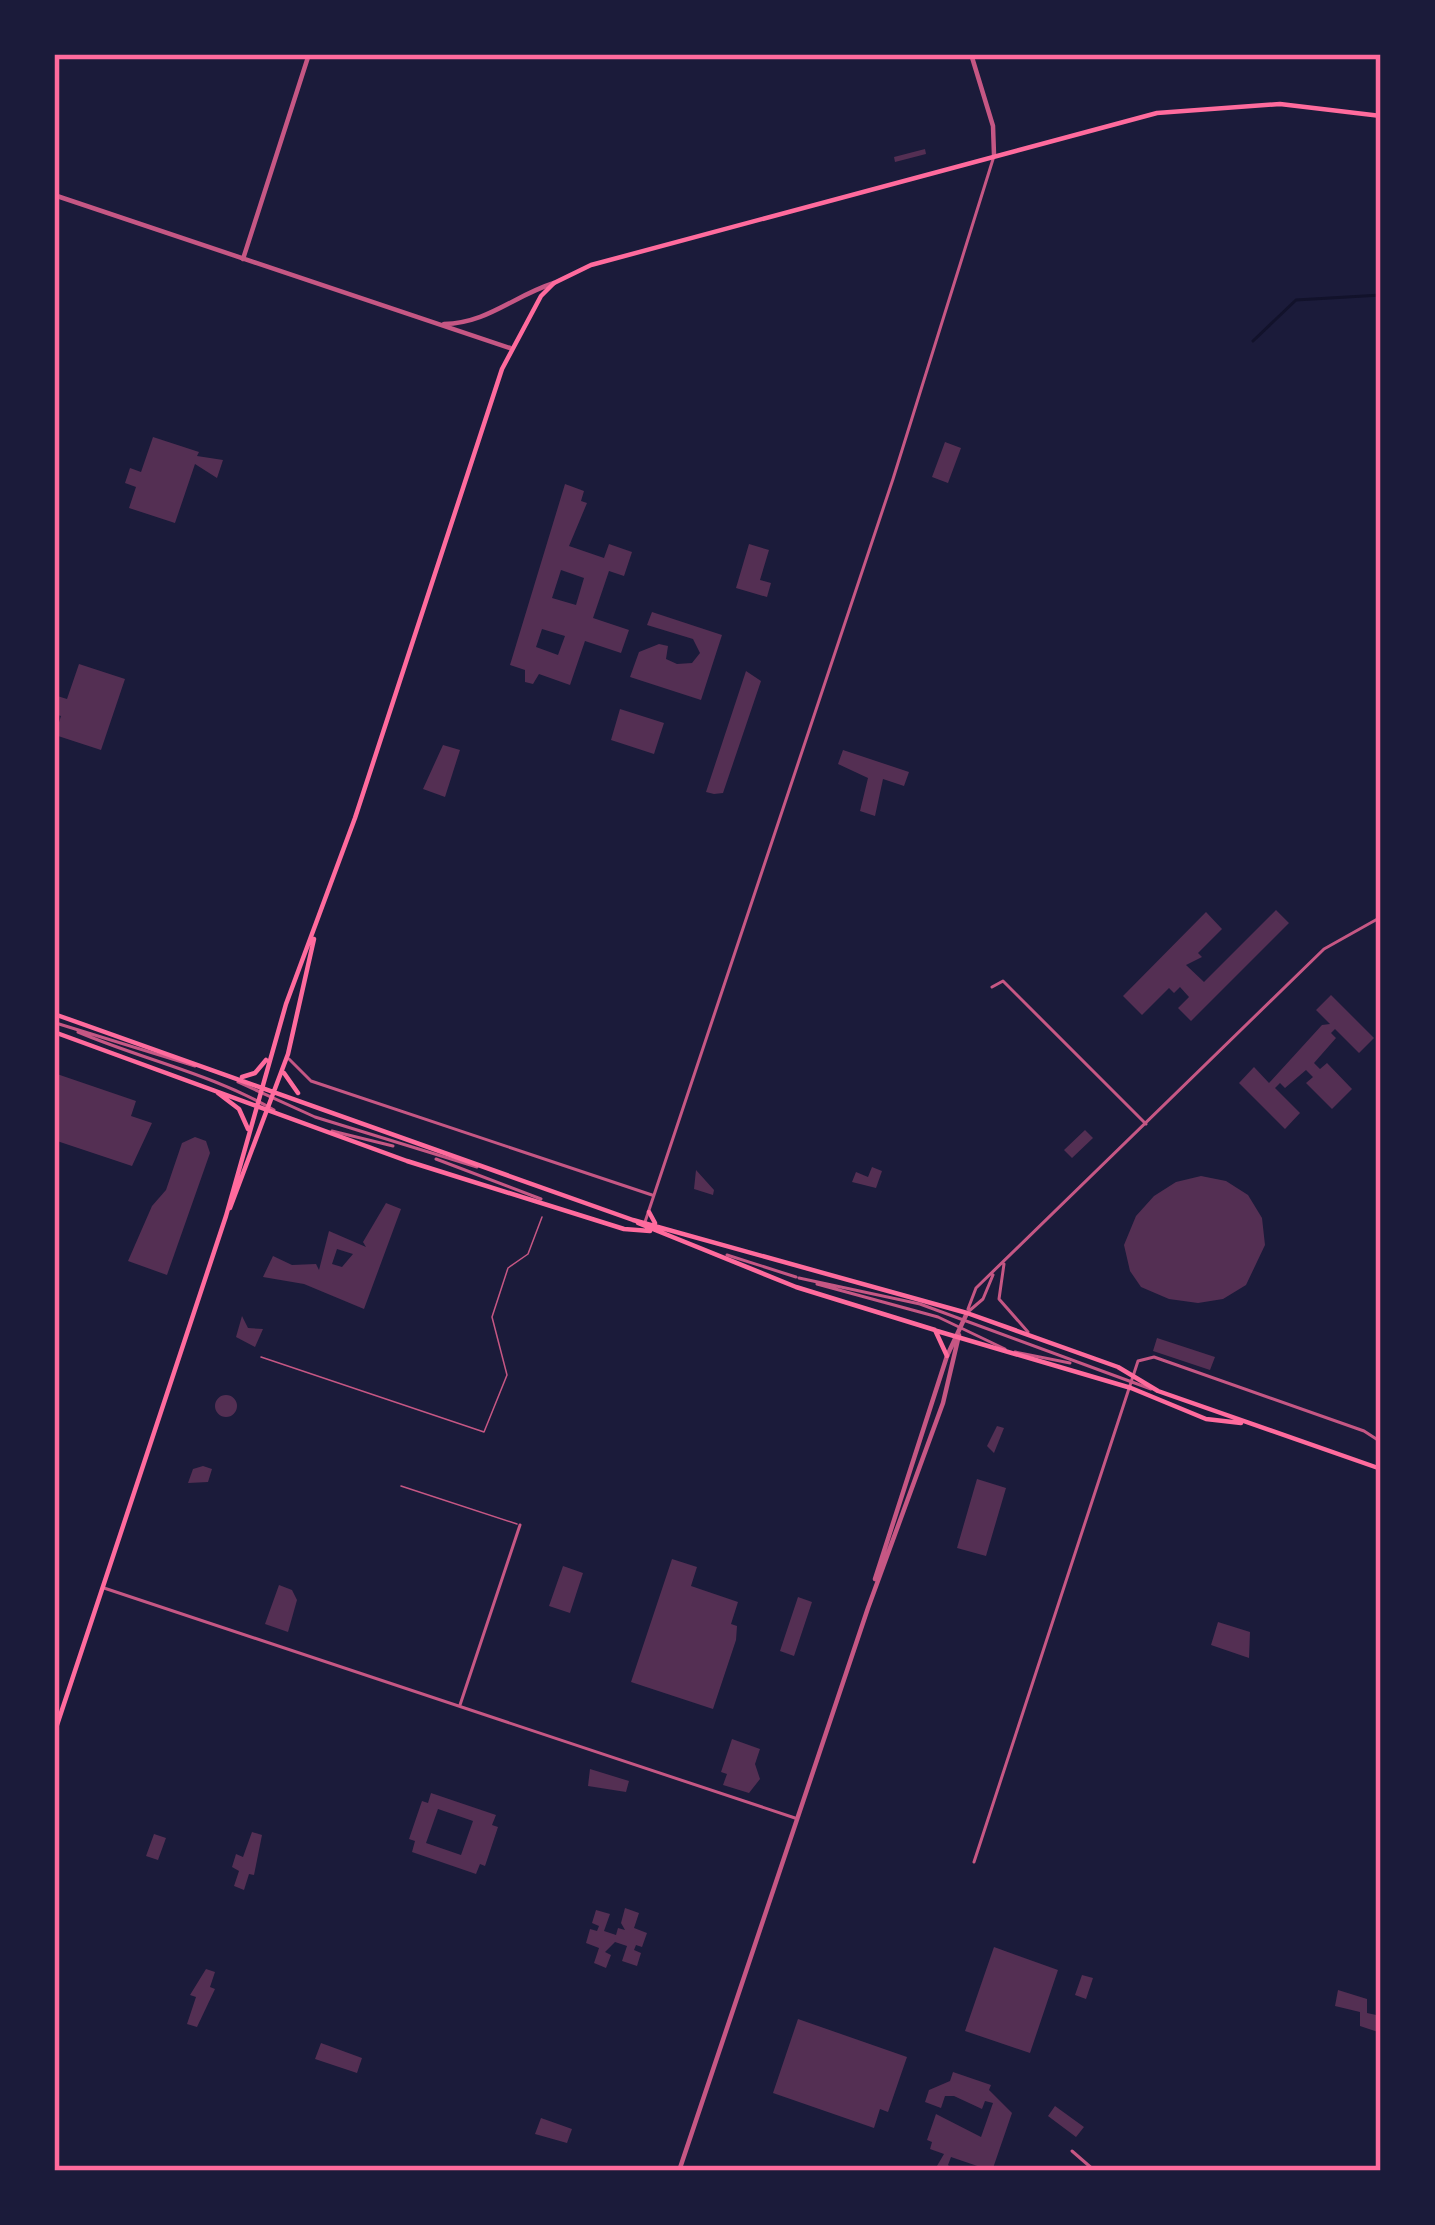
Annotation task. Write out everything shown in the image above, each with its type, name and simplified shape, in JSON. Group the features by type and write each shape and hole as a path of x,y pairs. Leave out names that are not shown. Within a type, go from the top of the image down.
{"main road":[{"path":"226,1216 269,1056 510,348 554,283 592,265 1088,128 1202,106 1280,104 1381,116"},
{"path":"54,1734 226,1216 288,1054 316,927"},
{"path":"54,1014 262,1088 275,1088 727,1255 796,1287 934,1330 962,1328 1009,1351 1133,1382 1381,1469"},
{"path":"54,1032 458,1178 967,1313 1034,1338 1206,1419 1252,1424"},
{"path":"238,1077 255,1073 269,1056"},
{"path":"282,1070 307,1100"},
{"path":"211,1089 238,1109 248,1129"},
{"path":"648,1227 649,1212"},
{"path":"934,1330 947,1356"}],"street":[{"path":"243,259 309,54"},
{"path":"648,1227 654,1196 898,465 994,154 993,126 971,54"},
{"path":"54,195 510,348"},
{"path":"438,323 481,320 527,291 554,283"},
{"path":"868,1608 944,1403 976,1288 1324,949 1381,917"},
{"path":"992,987 1003,981 1146,1124"},
{"path":"57,1023 262,1088 271,1097 541,1199"},
{"path":"57,1023 142,1059 220,1080 256,1103"},
{"path":"288,1054 295,1070 311,1081 654,1196"},
{"path":"313,1127 483,1168"},
{"path":"727,1255 799,1278 920,1304 962,1328 1133,1382"},
{"path":"1005,1261 999,1299 1034,1338"},
{"path":"967,1313 983,1299 993,1273"},
{"path":"679,2171 868,1608 947,1356 962,1328"},
{"path":"1009,1351 1083,1366"},
{"path":"974,1862 1143,1358 1364,1431 1381,1442"},
{"path":"460,1705 520,1525"},
{"path":"103,1588 796,1819"},
{"path":"1072,2151 1095,2171"}],"lane":[{"path":"261,1357 484,1432 507,1376 492,1317 508,1268 528,1254 542,1217"},
{"path":"401,1486 520,1525"}],"building":[{"path":"925,149 926,154 895,162 894,157"},
{"path":"153,437 199,452 197,456 223,460 217,478 195,464 175,523 129,508 136,487 125,483 130,468 141,472"},
{"path":"945,442 961,448 948,483 932,477"},
{"path":"565,484 584,491 581,501 587,503 569,546 604,558 609,544 632,552 624,576 609,571 593,618 629,630 621,653 585,641 570,685 539,674 533,684 525,682 525,670 510,665","holes":["561,570 584,578 576,605 552,598","542,629 565,636 558,655 536,647"]},
{"path":"749,544 769,550 760,580 771,583 767,597 736,588"},
{"path":"652,612 722,635 701,700 630,677 639,652 659,644 668,646 666,659 677,664 692,663 700,653 693,639 647,625"},
{"path":"79,664 125,679 101,750 55,735 61,716 54,714 54,695 67,699"},
{"path":"746,671 761,681 723,793 706,792"},
{"path":"620,709 664,723 654,754 611,740"},
{"path":"443,745 460,750 445,797 423,789"},
{"path":"843,750 909,772 904,786 883,779 875,816 860,811 868,778 838,764"},
{"path":"1276,910 1289,923 1191,1021 1178,1008 1189,997 1180,987 1174,993 1169,988 1142,1015 1123,996 1206,912 1222,929 1198,953 1202,957 1186,965 1204,982"},
{"path":"1331,995 1374,1038 1359,1053 1335,1029 1331,1033 1336,1038 1314,1063 1320,1069 1327,1063 1352,1089 1332,1109 1306,1083 1313,1077 1306,1070 1285,1088 1280,1083 1275,1088 1300,1113 1285,1129 1239,1083 1254,1067 1269,1083 1322,1025 1330,1024 1316,1010"},
{"path":"54,1073 136,1101 131,1116 152,1123 132,1166 54,1140"},
{"path":"1085,1130 1093,1138 1072,1158 1064,1150"},
{"path":"195,1137 206,1141 210,1153 167,1275 128,1261 152,1206 166,1190 182,1143"},
{"path":"872,1167 882,1171 876,1188 852,1182 856,1172 868,1177"},
{"path":"696,1170 714,1190 713,1195 694,1189"},
{"path":"1201,1176 1226,1181 1248,1195 1262,1218 1265,1245 1246,1285 1223,1299 1198,1303 1169,1299 1141,1287 1130,1271 1124,1245 1136,1216 1154,1196 1176,1182"},
{"path":"386,1203 401,1209 364,1309 304,1284 263,1277 273,1256 292,1265 316,1264 319,1270 329,1231 366,1247 363,1242","holes":["337,1249 353,1254 342,1267 332,1264"]},
{"path":"242,1316 248,1328 263,1329 255,1347 236,1337"},
{"path":"1157,1338 1215,1357 1210,1370 1153,1351"},
{"path":"226,1395 237,1406 226,1417 215,1406"},
{"path":"997,1426 1004,1428 994,1453 987,1446"},
{"path":"193,1469 212,1469 208,1482 188,1483"},
{"path":"977,1479 1006,1488 986,1556 957,1548"},
{"path":"672,1559 697,1567 691,1586 738,1602 731,1624 737,1626 736,1640 713,1709 631,1682"},
{"path":"563,1566 583,1573 570,1613 549,1606"},
{"path":"279,1585 292,1590 297,1600 288,1632 265,1624"},
{"path":"798,1597 812,1602 794,1656 780,1651"},
{"path":"1218,1622 1250,1632 1249,1658 1211,1645"},
{"path":"732,1739 760,1749 755,1764 760,1779 749,1793 723,1785 727,1774 721,1772"},
{"path":"590,1769 629,1781 626,1792 588,1786"},
{"path":"431,1793 496,1815 492,1825 498,1827 485,1866 480,1864 476,1874 412,1852 415,1841 409,1839 422,1801 428,1803","holes":["438,1809 473,1821 461,1855 426,1843"]},
{"path":"252,1832 262,1835 254,1875 249,1874 244,1890 234,1886 239,1871 232,1867 236,1854 243,1857"},
{"path":"154,1834 166,1838 158,1860 146,1856"},
{"path":"625,1908 639,1913 634,1928 647,1933 642,1947 636,1945 634,1950 641,1953 637,1966 622,1961 627,1946 615,1942 605,1952 611,1955 606,1968 594,1963 599,1948 586,1943 590,1929 597,1931 599,1926 592,1923 596,1910 610,1914 604,1931 616,1935 618,1928 625,1930 621,1923"},
{"path":"994,1947 1058,1970 1030,2053 965,2031"},
{"path":"206,1969 215,1972 210,1987 215,1989 197,2027 187,2024 196,1997 190,1995"},
{"path":"1082,1975 1093,1978 1086,1999 1075,1995"},
{"path":"1338,1990 1367,1999 1367,2013 1381,2016 1381,2033 1360,2026 1360,2012 1335,2006"},
{"path":"798,2019 907,2057 888,2112 880,2109 874,2128 773,2093"},
{"path":"321,2043 362,2058 357,2073 315,2059"},
{"path":"953,2072 991,2085 989,2090 1012,2113 992,2171 951,2157 948,2165 954,2171 934,2171 944,2154 930,2149 932,2142 927,2140 936,2114 981,2137 993,2103 985,2101 982,2109 954,2096 945,2096 941,2108 925,2102 929,2090 950,2081"},
{"path":"1055,2106 1084,2127 1076,2137 1048,2116"},
{"path":"541,2118 572,2129 567,2143 535,2134"}],"waterway":[{"path":"1253,341 1296,300 1381,295"}]}
